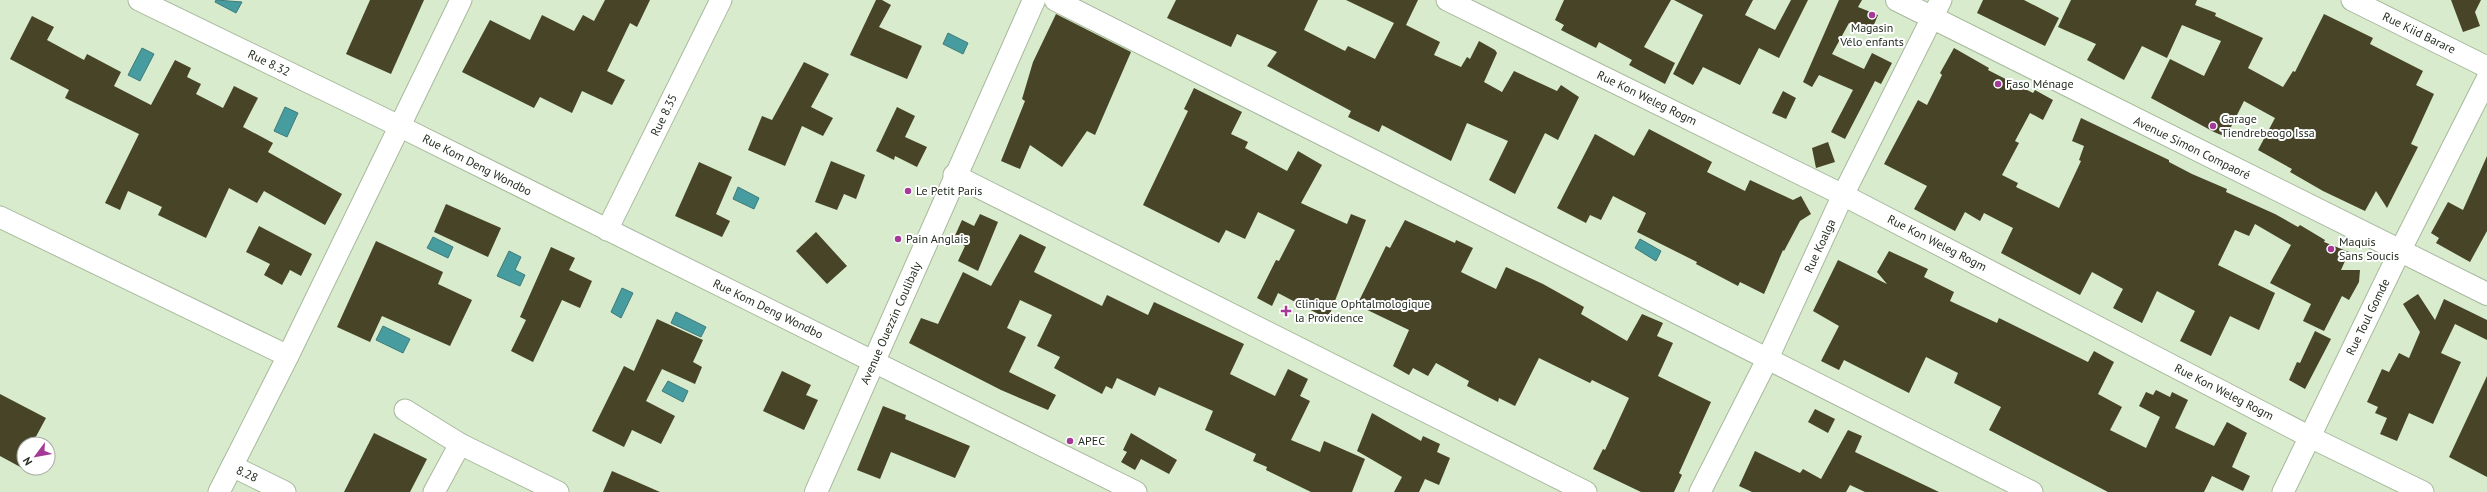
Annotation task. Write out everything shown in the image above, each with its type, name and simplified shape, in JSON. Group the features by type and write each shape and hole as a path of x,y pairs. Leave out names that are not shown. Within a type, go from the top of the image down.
{"street":[{"name":"Rue 8.32","path":"139,0 399,126"},
{"path":"218,492 288,356 461,0"},
{"name":"Rue 8.35","path":"607,230 721,0"},
{"name":"Avenue Ouezzin Coulibaly","path":"816,492 875,361 954,175 1034,0"},
{"path":"1055,0 1767,360 2032,492"},
{"name":"Rue Kon Weleg Rogm","path":"1447,0 1843,195 2310,436 2423,492"},
{"name":"Avenue Simon Compaoré","path":"1897,0 1936,9 2400,251 2487,294"},
{"name":"Rue Kiid Barare","path":"2352,0 2487,67"},
{"name":"Rue Koalga","path":"1700,492 1767,360 1843,195 1936,9"},
{"name":"Rue Toul Gomde","path":"2283,492 2400,251 2487,78"},
{"name":"Rue Kom Deng Wondbo","path":"399,126 875,361 1136,492"},
{"path":"954,175 1586,492"},
{"path":"0,217 288,356"},
{"path":"404,410 460,444 558,492"},
{"path":"434,492 460,444"},
{"name":"8.28","path":"232,466 285,492"}],"water":[{"path":"216,0 242,2 236,13 215,2"},
{"path":"948,33 968,43 963,54 943,44"},
{"path":"142,48 154,54 140,81 128,75"},
{"path":"285,107 298,113 287,137 274,131"},
{"path":"738,187 759,198 754,209 733,199"},
{"path":"433,237 453,247 448,258 427,248"},
{"path":"1640,239 1661,251 1656,261 1635,248"},
{"path":"509,251 521,257 515,270 525,275 520,286 497,276"},
{"path":"622,288 633,293 621,318 611,312"},
{"path":"676,312 706,327 701,337 671,323"},
{"path":"383,326 410,339 403,353 376,340"},
{"path":"668,381 688,391 683,402 662,391"}],"building":[{"path":"370,0 424,0 391,74 346,54"},
{"path":"605,0 650,0 637,27 630,23 607,71 625,80 612,105 582,91 572,113 540,97 534,108 462,72 490,20 530,40 542,15 574,31 583,15 594,21"},
{"path":"876,0 882,0 891,5 879,27 922,46 907,79 850,55"},
{"path":"1176,0 1318,0 1304,30 1345,51 1348,46 1375,59 1394,23 1346,0 1418,0 1406,25 1440,42 1434,55 1461,67 1467,57 1470,59 1479,41 1495,50 1497,53 1484,82 1502,92 1514,71 1557,91 1561,85 1579,97 1558,140 1545,133 1515,194 1489,180 1508,141 1467,123 1451,161 1382,125 1379,132 1348,117 1351,111 1267,66 1277,52 1237,34 1231,47 1167,18"},
{"path":"1564,0 1671,0 1644,47 1675,63 1665,84 1629,65 1632,60 1599,42 1596,48 1561,30 1564,25 1555,20"},
{"path":"1674,0 1753,0 1745,15 1775,30 1791,0 1808,0 1779,58 1759,48 1740,85 1703,67 1693,85 1673,74 1703,15"},
{"path":"1839,0 1862,0 1858,7 1878,15 1870,34 1849,23 1832,54 1864,69 1872,53 1892,63 1881,84 1875,81 1845,139 1831,132 1853,90 1819,75 1812,87 1803,82"},
{"path":"1983,0 2024,0 2059,18 2045,46 1977,13"},
{"path":"2071,0 2197,0 2195,5 2216,13 2215,16 2263,38 2248,68 2283,87 2293,71 2295,72 2324,14 2373,38 2370,44 2423,71 2416,85 2434,94 2411,144 2418,147 2387,208 2376,191 2365,211 2323,191 2290,172 2292,169 2258,150 2275,118 2244,101 2226,137 2151,98 2170,59 2204,76 2221,41 2182,25 2167,58 2142,46 2124,80 2087,60 2096,44 2058,27"},
{"path":"2451,0 2481,0 2475,12 2480,26 2463,32"},
{"path":"1056,14 1131,52 1095,135 1087,131 1062,167 1030,145 1020,169 1001,161 1025,101 1022,99 1033,62"},
{"path":"32,16 54,27 47,40 84,60 87,54 121,72 114,86 151,105 175,60 191,68 187,77 201,84 196,94 223,108 234,86 258,98 243,127 273,143 268,152 342,194 325,225 264,191 257,203 229,188 206,238 158,215 162,207 128,191 120,210 105,203 139,134 65,98 69,90 10,59"},
{"path":"1954,48 1989,68 1988,70 2033,93 2035,90 2053,100 2043,120 2030,113 2015,141 2019,143 2002,175 2018,183 2016,187 2059,208 2081,161 2079,160 2084,146 2072,141 2081,118 2169,160 2169,162 2192,174 2227,189 2226,192 2275,214 2298,227 2300,225 2325,240 2324,242 2349,252 2341,270 2360,270 2359,282 2349,300 2342,296 2324,331 2303,321 2311,304 2270,283 2291,245 2255,224 2249,236 2235,230 2218,265 2275,293 2259,330 2230,316 2211,356 2180,341 2195,311 2157,291 2142,323 2113,308 2123,289 2092,272 2080,295 2001,253 2013,228 1984,213 1980,221 1965,212 1955,231 1914,209 1927,186 1884,164 1918,100 1927,105 1942,75 1940,73"},
{"path":"804,62 829,74 811,107 833,118 823,136 802,126 785,166 748,150 762,116 772,120"},
{"path":"1194,88 1242,112 1231,134 1248,142 1245,148 1287,171 1298,151 1322,165 1301,203 1347,224 1351,214 1366,220 1328,319 1278,293 1272,306 1257,298 1276,260 1279,261 1295,230 1258,212 1245,239 1226,230 1219,243 1143,205 1188,111 1184,109"},
{"path":"1783,91 1796,98 1786,119 1772,113"},
{"path":"897,107 915,116 905,137 927,147 917,167 895,156 894,160 876,151"},
{"path":"1649,129 1712,162 1707,172 1745,191 1750,180 1793,200 1801,196 1811,214 1800,221 1784,251 1783,250 1764,294 1740,282 1738,286 1696,264 1697,262 1637,232 1646,213 1613,196 1601,220 1590,215 1586,223 1557,208 1595,134 1634,156"},
{"path":"1828,142 1835,162 1816,168 1812,148"},
{"path":"2487,156 2487,231 2470,262 2436,243 2439,238 2431,233 2448,202 2463,210"},
{"path":"831,161 865,175 856,199 844,194 837,210 815,202"},
{"path":"699,162 732,177 716,214 730,221 722,237 675,216"},
{"path":"446,204 501,228 488,257 434,232"},
{"path":"980,214 998,222 978,271 958,261 965,246 953,240 962,220 974,226"},
{"path":"1405,220 1455,243 1456,240 1473,248 1461,272 1496,289 1506,267 1543,284 1584,307 1581,314 1627,341 1642,314 1663,323 1657,336 1673,343 1658,376 1711,402 1679,473 1682,475 1674,492 1641,492 1593,469 1603,449 1605,450 1629,398 1592,380 1590,383 1539,358 1515,406 1499,398 1498,402 1467,386 1469,381 1436,363 1428,376 1413,368 1409,375 1393,366 1409,330 1357,305 1386,246 1390,248"},
{"path":"259,226 312,254 301,276 290,270 282,285 264,275 270,264 246,252"},
{"path":"816,232 847,266 827,284 796,251"},
{"path":"1020,234 1046,247 1034,272 1102,306 1107,295 1148,315 1154,302 1244,344 1230,374 1275,396 1288,369 1308,379 1300,396 1310,401 1291,440 1320,452 1324,441 1365,459 1352,492 1311,492 1266,470 1267,467 1253,461 1256,454 1205,430 1213,411 1159,387 1155,396 1117,378 1112,389 1106,386 1102,394 1054,368 1060,357 1037,346 1052,315 1020,300 1007,328 1026,337 1009,372 1056,395 1048,410 1001,390 909,343 921,318 938,324 963,272 991,286"},
{"path":"376,241 443,272 438,284 472,300 450,346 382,316 370,342 337,327"},
{"path":"551,247 575,258 569,270 592,281 580,308 562,300 533,362 511,351 526,320 520,317"},
{"path":"1889,251 1928,269 1924,277 1954,292 1950,301 1997,323 1999,318 2088,362 2094,351 2114,362 2098,394 2122,407 2110,430 2146,448 2160,417 2139,406 2146,392 2153,395 2156,390 2170,397 2172,392 2188,400 2175,428 2214,446 2227,422 2247,433 2232,467 2250,476 2243,491 2212,476 2204,492 2108,492 1989,430 2001,407 1954,383 1958,373 1926,357 1909,393 1844,360 1839,370 1821,361 1839,326 1813,311 1838,260 1887,284 1877,272"},
{"path":"2418,294 2435,320 2444,299 2487,320 2487,340 2455,324 2441,353 2461,362 2433,424 2409,413 2397,441 2380,434 2387,418 2375,413 2378,407 2367,402 2382,369 2389,372 2399,353 2409,358 2420,332 2403,304"},
{"path":"657,319 703,340 693,362 702,367 695,384 662,369 646,401 675,416 661,444 632,430 624,447 592,431 624,366 634,371"},
{"path":"2315,331 2331,339 2305,389 2289,380 2297,362 2300,363"},
{"path":"782,371 811,385 806,395 818,400 804,430 763,411"},
{"path":"2487,376 2487,477 2449,457"},
{"path":"0,394 46,418 36,436 16,436 16,465 0,456"},
{"path":"883,406 906,415 905,419 970,446 955,478 891,452 880,479 857,470"},
{"path":"1815,409 1835,419 1828,433 1808,422"},
{"path":"1372,413 1421,441 1423,436 1440,444 1437,452 1450,458 1439,485 1425,479 1419,492 1394,492 1402,477 1357,451"},
{"path":"1848,430 1862,436 1855,452 1939,492 1865,492 1850,485 1846,492 1752,492 1739,486 1755,451 1800,473 1803,469 1821,479"},
{"path":"374,433 427,459 410,492 344,492"},
{"path":"1131,433 1177,460 1169,474 1141,459 1135,470 1121,462 1127,452 1123,450"},
{"path":"612,471 660,492 603,492"}],"place":[{"name":"Magasin Vélo enfants","path":"1872,15"},
{"name":"Faso Ménage","path":"1998,84"},
{"name":"Garage Tiendrebeogo Issa","path":"2213,126"},
{"name":"Le Petit Paris","path":"908,191"},
{"name":"Pain Anglais","path":"898,239"},
{"name":"Maquis Sans Soucis","path":"2331,249"},
{"name":"Clinique Ophtalmologique la Providence","path":"1286,311"},
{"name":"APEC","path":"1070,441"}]}
